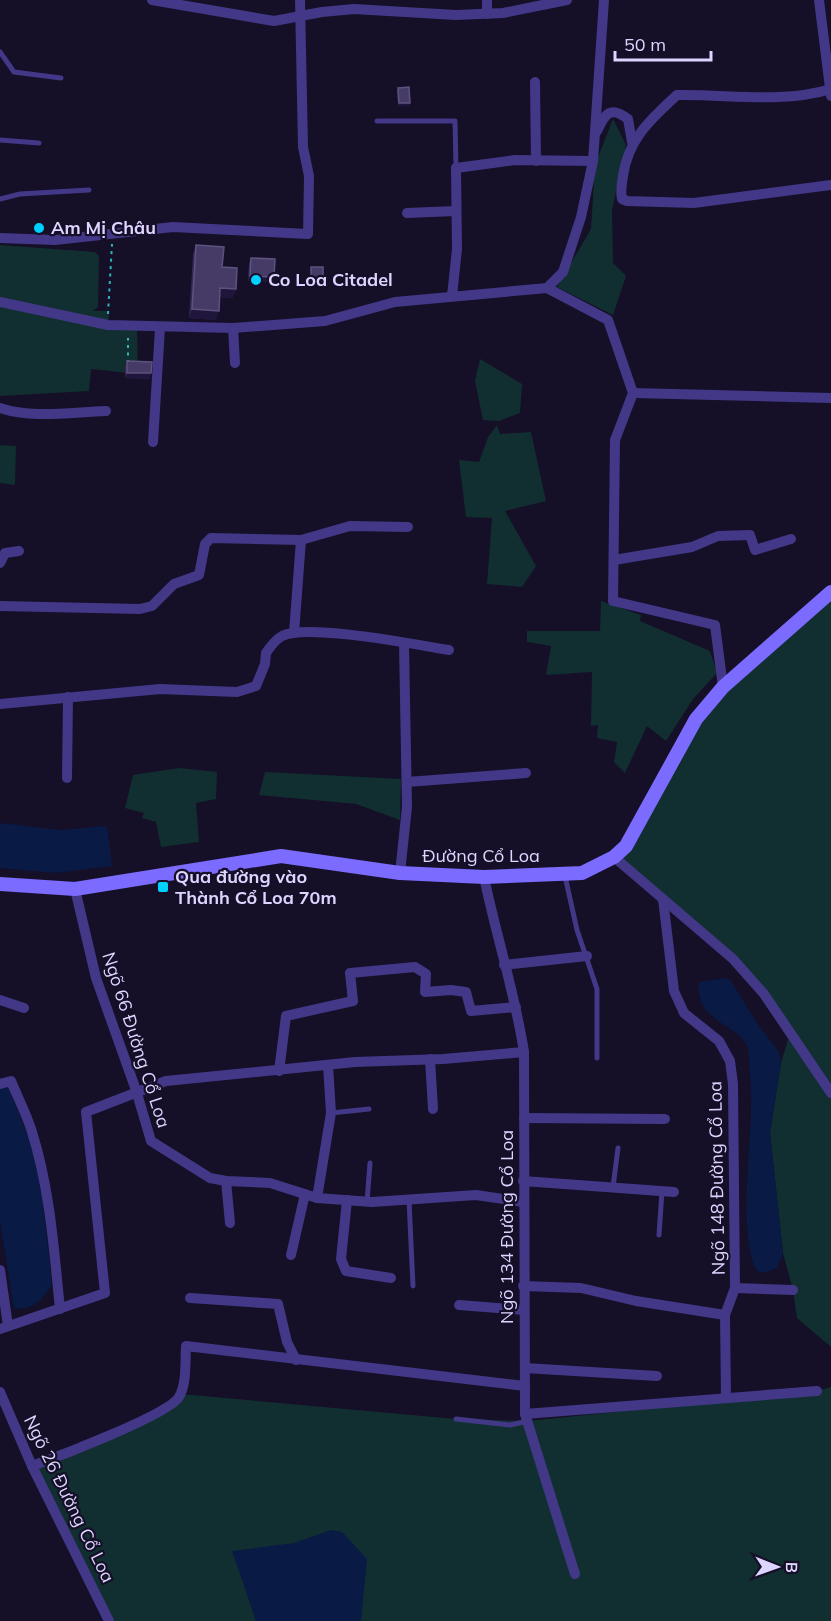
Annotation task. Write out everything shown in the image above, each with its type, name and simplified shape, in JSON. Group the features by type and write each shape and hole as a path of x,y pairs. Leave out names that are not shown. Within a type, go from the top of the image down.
{"street":[{"path":"152,0 274,21 369,5 456,15 487,14 532,4 567,0"},
{"path":"0,238 55,240 173,227 308,234 309,176 303,147 300,0"},
{"path":"487,0 487,14"},
{"path":"547,288 563,272 581,217 593,161 604,0"},
{"path":"819,0 830,92 808,96 765,98 677,96 650,119 632,142 624,169 621,191 622,199 627,201 694,204 831,185"},
{"path":"535,82 536,161"},
{"path":"594,137 604,117 610,112 620,112 628,119 632,142"},
{"path":"452,296 457,249 456,168 536,161 593,161"},
{"path":"407,213 456,211"},
{"path":"0,302 108,326 233,328 325,321 396,302 547,288 608,320 633,393 615,440 613,601 715,625 723,687"},
{"path":"153,442 160,328"},
{"path":"233,328 235,363"},
{"path":"633,393 831,398"},
{"path":"0,408 13,412 106,411"},
{"path":"0,606 140,609 152,606 174,584 200,575 205,544 209,539 301,540 350,526 408,527"},
{"path":"614,560 692,547 718,536 750,535 755,550 791,539"},
{"path":"294,633 301,540"},
{"path":"0,563 5,553 19,551"},
{"name":"Đường Cổ Loa","path":"0,884 75,889 281,856 400,873 484,877 582,873 614,857 626,846 696,719 723,687 831,592"},
{"path":"0,704 160,689 237,692 256,686 265,664 266,652 282,636 294,633 337,634 449,650"},
{"path":"400,873 407,782 404,644"},
{"path":"67,778 68,697"},
{"path":"407,782 526,772"},
{"path":"614,857 734,959 764,993 831,1093"},
{"name":"Ngõ 134 Đường Cổ Loa","path":"484,877 516,1007 524,1052 523,1286 526,1417 575,1574"},
{"name":"Ngõ 66 Đường Cổ Loa","path":"75,889 96,978 136,1090 151,1141 203,1174 226,1182 270,1183 317,1198 367,1202 476,1195 523,1202"},
{"name":"Ngõ 148 Đường Cổ Loa","path":"663,898 674,991 684,1013 719,1041 730,1061 733,1084 735,1288 725,1315 726,1398"},
{"path":"504,965 586,956"},
{"path":"279,1071 286,1016 353,1001 350,973 415,967 426,974 425,992 451,990 466,992 471,1011 516,1007"},
{"path":"0,1000 24,1008"},
{"path":"0,1270 4,1327 105,1293 86,1112 136,1090 166,1081 327,1065 524,1052"},
{"path":"430,1059 433,1109"},
{"path":"317,1198 330,1113 327,1065"},
{"path":"0,1084 11,1081 32,1131 43,1175 54,1246 60,1309"},
{"path":"524,1118 665,1119"},
{"path":"523,1181 668,1191"},
{"path":"226,1182 230,1223"},
{"path":"291,1255 305,1194"},
{"path":"347,1200 341,1259 346,1271 390,1278"},
{"path":"523,1286 581,1288 636,1301 725,1315"},
{"path":"735,1288 793,1290"},
{"path":"190,1298 278,1304 287,1342 296,1360"},
{"path":"459,1305 524,1310"},
{"path":"32,1466 106,1436 178,1400 183,1389 186,1346 525,1386"},
{"path":"525,1368 657,1376"},
{"path":"526,1417 817,1391"},
{"name":"Ngõ 26 Đường Cổ Loa","path":"0,1392 32,1466 109,1621"}],"lane":[{"path":"0,52 14,72 61,78"},
{"path":"377,121 454,121 456,168"},
{"path":"0,140 39,142"},
{"path":"0,199 20,194 90,190"},
{"path":"565,874 577,930 597,989 597,1058"},
{"path":"330,1113 369,1109"},
{"path":"613,1189 618,1148"},
{"path":"367,1202 370,1162"},
{"path":"658,1235 668,1191"},
{"path":"409,1200 413,1286"},
{"path":"456,1419 510,1425 526,1417"}],"path":[{"path":"108,326 113,234"},
{"path":"129,326 128,364 136,365"}],"green space":[{"path":"613,119 626,145 612,210 613,263 626,276 613,315 557,287 591,229 595,165"},
{"path":"0,245 95,252 99,256 98,307 93,311 109,311 108,325 137,327 138,374 91,369 89,391 0,396"},
{"path":"480,359 522,384 520,413 499,421 483,420 475,381"},
{"path":"497,425 500,434 531,432 546,501 505,511 536,566 522,587 487,584 492,518 466,517 459,460 479,462 488,437"},
{"path":"0,445 16,446 15,485 0,483"},
{"path":"831,592 831,1347 797,1318 793,1290 783,1253 770,1133 781,1063 790,1033 733,959 614,857 696,719"},
{"path":"601,601 641,615 640,621 710,651 717,673 693,699 666,741 647,726 625,773 614,762 617,742 597,738 598,725 591,726 592,672 546,675 551,646 527,642 527,631 600,631"},
{"path":"179,768 217,772 216,799 196,803 199,842 161,847 156,822 142,818 144,813 125,808 133,775"},
{"path":"265,772 401,779 400,820 356,804 259,795"},
{"path":"831,1387 831,1621 107,1621 32,1466 164,1409 181,1394 456,1419 528,1421 817,1391"}],"water":[{"path":"0,823 60,830 107,826 112,866 56,873 0,868"},
{"path":"725,978 731,981 757,1023 779,1052 781,1063 770,1133 783,1253 777,1268 764,1273 757,1271 751,1256 748,1237 747,1192 751,1084 748,1047 742,1038 709,1013 699,995 699,982"},
{"path":"8,1086 30,1141 41,1182 52,1285 45,1295 32,1306 20,1309 14,1308 0,1222 0,1087"},
{"path":"331,1530 342,1532 367,1559 361,1621 256,1621 232,1551 294,1543"}],"building":[{"path":"409,87 410,103 399,103 398,88"},
{"path":"196,245 224,247 222,267 237,268 236,289 220,288 219,311 192,309"},
{"path":"251,258 275,259 274,277 250,276"},
{"path":"311,267 323,267 323,281 311,281"},
{"path":"127,361 152,362 151,373 127,373"}],"place":[{"name":"Am Mị Châu","path":"39,228"},
{"name":"Co Loa Citadel","path":"256,280"},
{"name":"Qua đường vào Thành Cổ Loa 70m","path":"163,887"}]}
